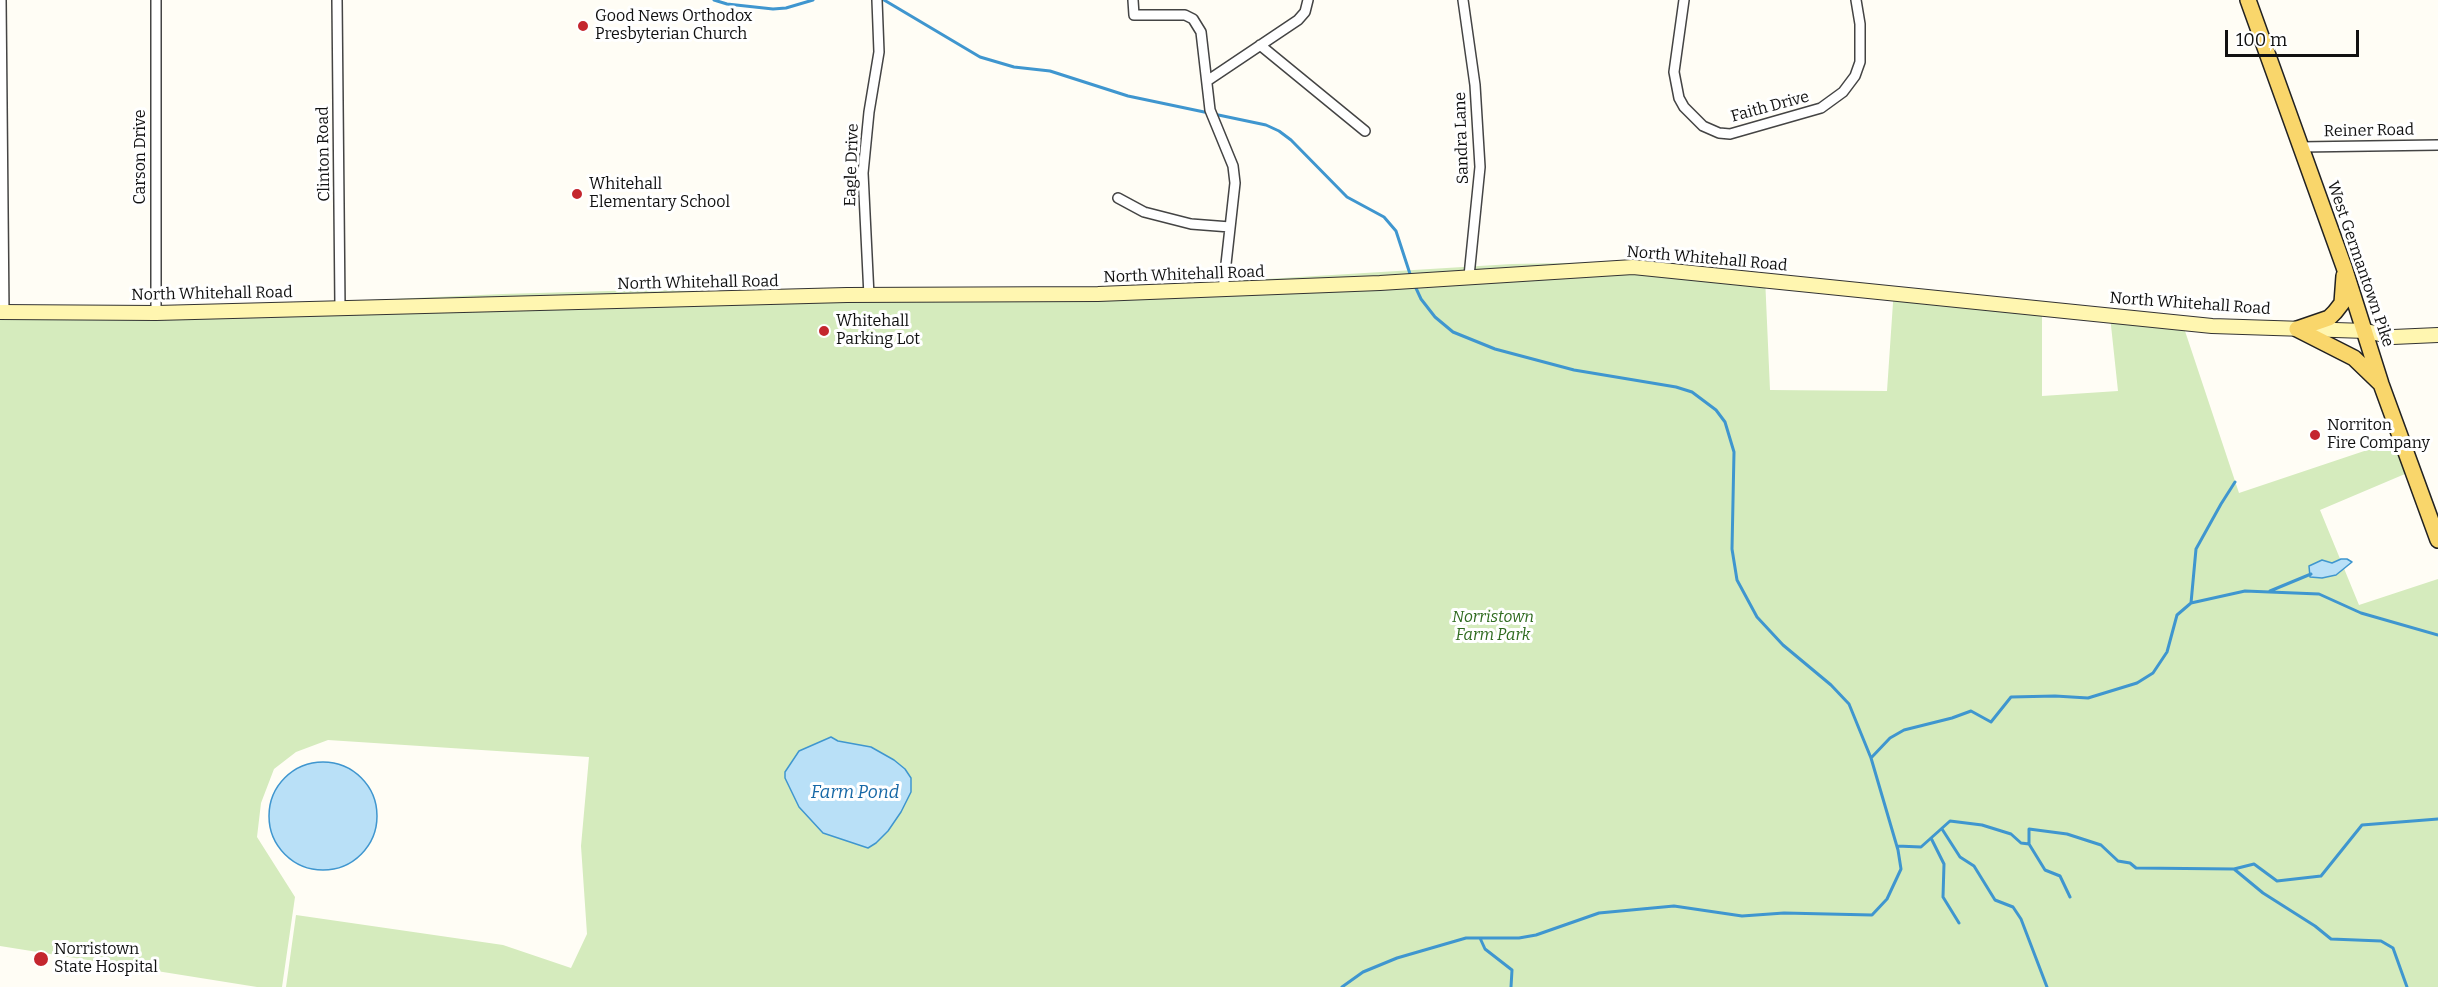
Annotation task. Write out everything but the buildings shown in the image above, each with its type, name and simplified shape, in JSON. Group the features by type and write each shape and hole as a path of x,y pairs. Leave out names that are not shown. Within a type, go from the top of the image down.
{"main road":[{"name":"West Germantown Pike","path":"2248,0 2344,267 2381,384 2438,540"},
{"name":"North Whitehall Road","path":"2,312 156,313 869,296 1223,291 1634,267 2211,326 2366,331 2393,337 2438,335"},
{"path":"2296,329 2329,318 2342,303 2344,267"},
{"path":"2296,329 2349,355 2381,384"}],"street":[{"path":"1,0 2,312"},
{"name":"Carson Drive","path":"156,0 156,313"},
{"name":"Clinton Road","path":"337,0 340,307"},
{"name":"Eagle Drive","path":"869,296 863,172 879,52 877,0"},
{"path":"1133,0 1134,15 1185,15 1198,24 1203,42 1210,110 1233,166 1235,183 1223,291"},
{"path":"1207,81 1298,20 1305,12 1308,0"},
{"name":"Sandra Lane","path":"1462,0 1475,85 1480,167 1469,276"},
{"name":"Faith Drive","path":"1684,0 1675,61 1679,98 1684,107 1704,126 1730,134 1821,108 1843,92 1855,76 1860,62 1860,24 1856,0"},
{"path":"1260,45 1365,131"},
{"name":"Reiner Road","path":"2300,147 2438,145"},
{"path":"1118,198 1144,212 1181,222 1230,227"}],"green space":[{"name":"Norristown Farm Park","path":"1614,262 1765,277 1770,390 1887,391 1894,288 2042,313 2042,396 2118,391 2110,316 2184,328 2239,493 2403,438 2412,471 2320,510 2359,605 2438,579 2438,987 286,987 296,915 503,945 571,968 587,934 581,846 589,757 328,740 296,752 274,769 261,803 257,837 295,897 282,987 257,987 0,946 0,317 502,294 644,290 828,293 1026,290 1201,283 1512,264"}],"water":[{"path":"2341,559 2352,562 2336,575 2322,578 2310,577 2309,566 2322,560 2332,563"},
{"name":"Farm Pond","path":"831,737 838,741 871,747 894,760 905,769 911,778 911,792 901,812 888,831 868,848 823,833 799,807 785,778 785,772 799,751"},
{"path":"323,762 344,766 361,778 373,795 377,816 373,837 361,854 344,866 323,870 302,866 285,854 273,837 269,816 273,795 285,778 302,766"}],"waterway":[{"path":"714,0 727,4 773,9 786,8 813,0"},
{"path":"884,0 980,57 1014,67 1050,71 1128,96 1266,125 1279,131 1291,140 1347,197 1384,217 1396,231 1411,277"},
{"path":"1342,987 1363,972 1397,958 1466,938 1519,938 1536,935 1599,913 1674,906 1742,916 1784,913 1872,915 1887,899 1901,869 1898,850 1871,758 1849,704 1831,685 1783,645 1757,617 1737,580 1732,549 1734,452 1725,422 1716,410 1692,392 1676,387 1574,370 1495,349 1453,332 1435,317 1421,299 1415,286"},
{"path":"2191,603 2196,549 2235,482"},
{"path":"2270,591 2311,574"},
{"path":"1871,758 1890,738 1904,730 1971,711 1991,722 2011,697 2088,698 2137,683 2153,673 2167,652 2177,615 2191,603 2245,591 2319,594 2361,613 2438,635"},
{"path":"2234,869 2254,864 2277,881 2321,876 2362,825 2438,819"},
{"path":"1897,846 1921,847 1950,821 1982,825 2011,834 2021,843 2029,844 2029,829 2067,834 2101,845 2118,861 2130,863 2136,868 2234,869 2263,893 2315,926 2331,939 2381,941 2393,948 2407,987"},
{"path":"1942,829 1960,857 1974,866 1995,900 2013,907 2021,919 2047,987"},
{"path":"1931,838 1944,864 1943,897 1959,923"},
{"path":"2029,844 2045,870 2060,876 2070,897"},
{"path":"1480,938 1485,949 1512,970 1511,987"}],"place":[{"name":"Good News Orthodox Presbyterian Church","path":"583,26"},
{"name":"Whitehall Elementary School","path":"577,194"},
{"name":"Whitehall Parking Lot","path":"824,331"},
{"name":"Norriton Fire Company","path":"2315,435"},
{"name":"Norristown State Hospital","path":"41,959"}]}
